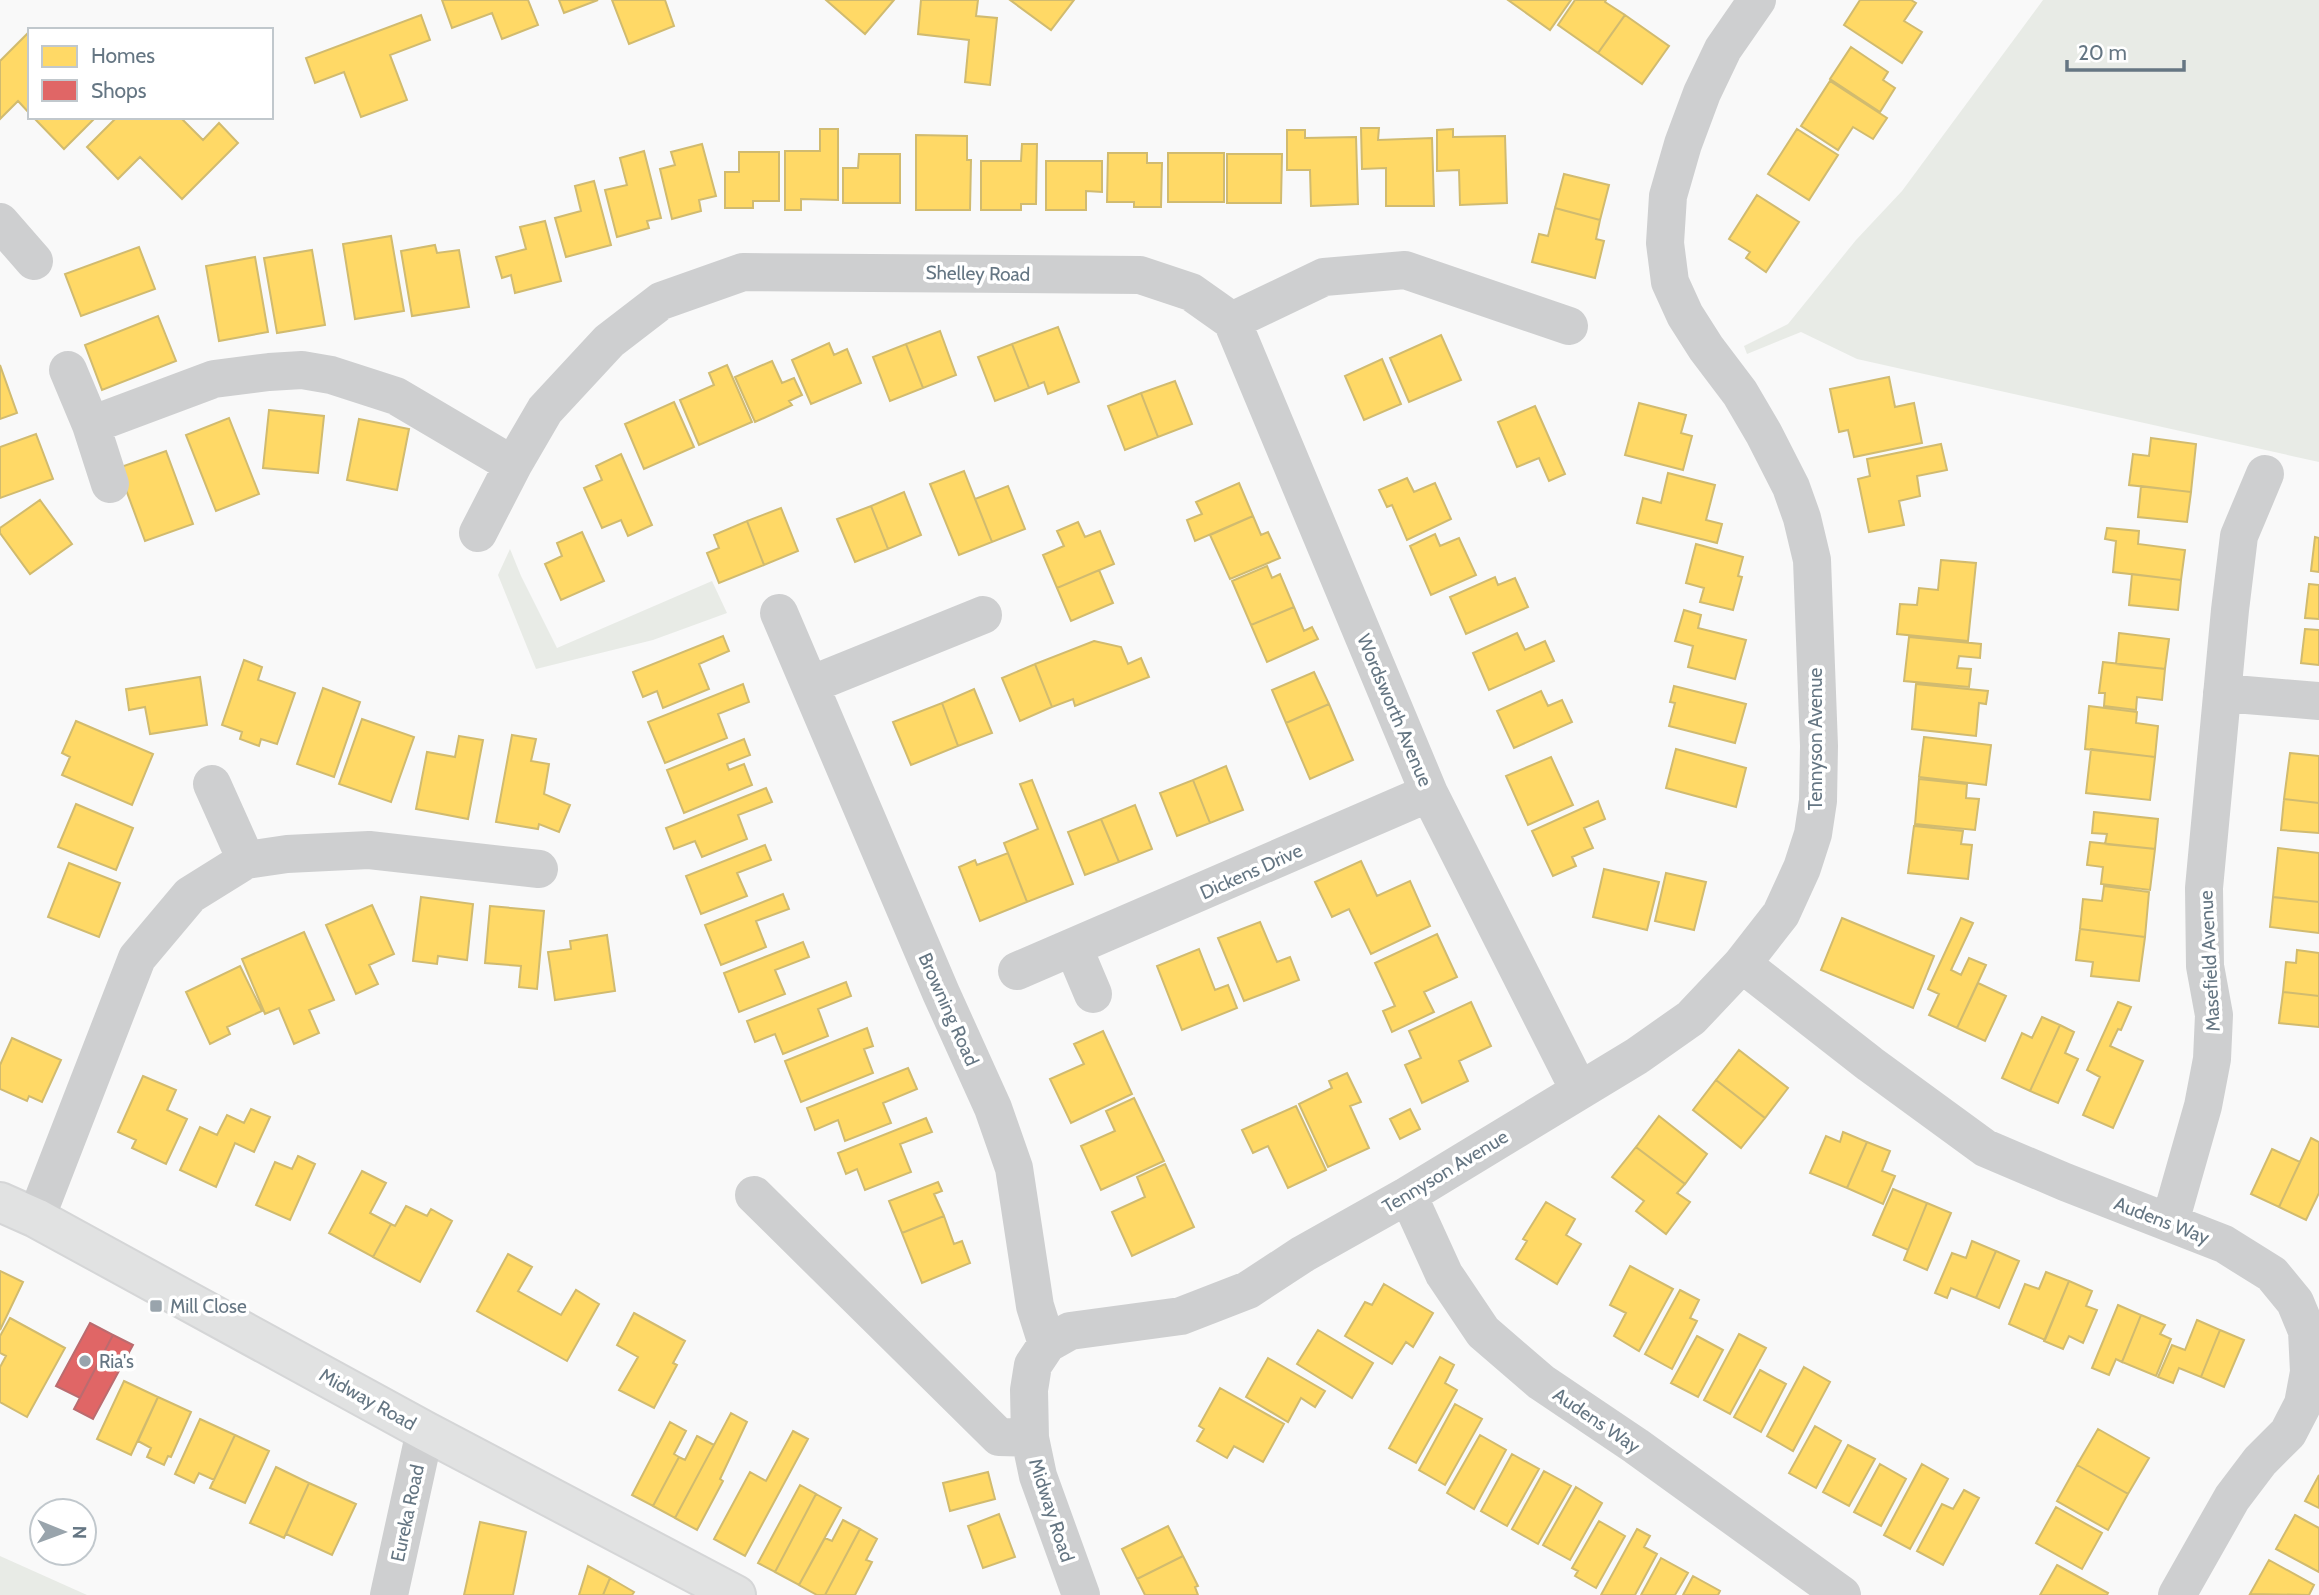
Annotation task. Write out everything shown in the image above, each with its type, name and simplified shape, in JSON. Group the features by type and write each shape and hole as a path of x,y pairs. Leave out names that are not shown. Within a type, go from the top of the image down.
{"main road":[{"name":"Midway Road","path":"0,1202 36,1218 425,1431 736,1595"}],"street":[{"name":"Tennyson Avenue","path":"1047,1344 1070,1331 1181,1316 1248,1290 1637,1056 1691,1018 1742,964 1781,914 1802,868 1813,834 1818,801 1819,746 1812,560 1791,487 1764,434 1740,393 1685,315 1670,282 1665,243 1668,196 1683,144 1723,49 1747,3"},
{"path":"0,222 34,261"},
{"path":"1233,321 1324,277 1405,270 1569,326"},
{"name":"Shelley Road","path":"478,533 545,410 609,341 661,300 743,272 1140,275 1191,292 1233,321"},
{"name":"Wordsworth Avenue","path":"1233,321 1429,793 1579,1090"},
{"path":"68,370 91,425 110,484"},
{"path":"91,425 214,379 302,370 331,375 396,396 513,465"},
{"name":"Masefield Avenue","path":"2170,1222 2203,1106 2212,1059 2214,1015 2205,967 2204,888 2239,536 2265,474"},
{"name":"Browning Road","path":"779,613 993,1108 1014,1168 1035,1306 1047,1344"},
{"path":"810,685 983,615"},
{"path":"2222,693 2319,701"},
{"path":"212,784 246,860"},
{"name":"Dickens Drive","path":"1017,971 1074,949 1429,793"},
{"path":"36,1218 138,958 190,895 246,860 287,854 369,850 538,869"},
{"path":"1074,949 1093,994"},
{"name":"Audens Way","path":"1742,964 1870,1064 1985,1148 2224,1244 2272,1274 2295,1302 2313,1330 2303,1404 2288,1433 2260,1461 2232,1498 2177,1595"},
{"path":"754,1195 999,1437 1030,1438"},
{"name":"Audens Way","path":"1408,1195 1444,1274 1483,1332 1541,1382 1636,1446 1842,1595"},
{"name":"Midway Road","path":"1047,1344 1033,1365 1029,1390 1030,1438 1038,1476 1081,1595"},
{"name":"Eureka Road","path":"389,1595 425,1431"}],"shaded area":[{"path":"2043,0 2319,0 2319,462 1857,359 1801,332 1747,354 1744,346 1788,324 1856,240 1902,191"},
{"path":"510,549 557,648 712,581 727,613 653,640 536,669 498,575"},
{"path":"0,1556 87,1595 0,1595"}],"building: Homes":[{"path":"442,0 528,0 538,25 502,39 492,13 452,28"},
{"path":"559,0 598,0 564,13"},
{"path":"612,0 665,0 674,26 629,44"},
{"path":"826,0 894,0 865,34"},
{"path":"921,0 978,0 976,16 997,18 990,85 965,82 969,40 918,34"},
{"path":"1010,0 1074,0 1051,30"},
{"path":"1508,0 1571,0 1550,30"},
{"path":"1575,0 1606,0 1605,2 1625,15 1598,53 1558,25"},
{"path":"1860,0 1911,0 1916,3 1904,21 1922,32 1902,63 1844,25"},
{"path":"421,15 430,40 390,55 407,100 361,117 344,72 315,83 306,58"},
{"path":"1625,15 1669,46 1642,84 1598,53"},
{"path":"28,33 28,112 18,101 0,119 0,61"},
{"path":"1851,47 1888,72 1883,80 1895,88 1880,112 1830,79"},
{"path":"1830,81 1887,118 1873,139 1853,127 1838,150 1801,126"},
{"path":"35,119 94,119 64,149"},
{"path":"115,119 182,119 203,140 219,123 238,143 182,199 140,157 118,179 87,147"},
{"path":"1361,128 1379,128 1378,140 1432,138 1434,206 1386,206 1386,168 1362,169"},
{"path":"820,129 838,129 838,200 801,199 801,210 785,210 785,151 820,151"},
{"path":"1453,129 1453,137 1505,136 1507,203 1460,205 1459,170 1437,171 1437,130"},
{"path":"1797,129 1838,155 1809,200 1768,174"},
{"path":"1287,130 1305,130 1305,138 1356,137 1358,204 1311,206 1310,170 1287,170"},
{"path":"916,135 967,136 967,160 971,160 970,210 916,210"},
{"path":"702,144 716,196 699,200 701,211 672,219 660,169 675,165 671,152"},
{"path":"1022,144 1037,144 1036,204 1021,204 1021,210 981,210 981,161 1021,161"},
{"path":"644,151 661,218 647,221 649,228 617,237 605,190 627,185 620,158"},
{"path":"739,152 779,152 779,201 753,201 753,208 725,208 725,172 739,172"},
{"path":"1108,153 1147,153 1147,163 1162,163 1161,207 1134,207 1134,202 1107,202"},
{"path":"1168,153 1224,153 1224,202 1168,202"},
{"path":"859,154 900,154 900,203 843,203 843,168 858,168"},
{"path":"1227,154 1282,154 1281,203 1227,203"},
{"path":"1046,161 1102,161 1102,192 1086,191 1086,210 1046,210"},
{"path":"1564,174 1609,185 1600,220 1555,208"},
{"path":"594,181 611,245 566,257 555,218 581,211 575,186"},
{"path":"1757,195 1799,222 1766,272 1746,258 1750,252 1729,239"},
{"path":"1555,208 1600,220 1596,239 1604,241 1595,278 1532,262 1539,234 1548,236"},
{"path":"545,221 561,281 515,293 511,275 502,278 496,257 526,249 520,227"},
{"path":"391,236 404,311 355,319 343,244"},
{"path":"435,245 437,253 459,250 469,307 412,316 401,251"},
{"path":"139,247 155,289 81,316 65,274"},
{"path":"312,250 325,325 277,333 264,258"},
{"path":"255,257 268,332 219,341 206,266"},
{"path":"158,316 176,361 102,390 85,345"},
{"path":"1058,327 1079,382 1048,394 1044,382 1029,388 1012,344"},
{"path":"940,331 956,375 923,388 906,344"},
{"path":"1441,335 1461,380 1409,402 1390,358"},
{"path":"829,343 834,355 847,349 861,383 811,404 792,360"},
{"path":"906,344 923,388 890,401 873,357"},
{"path":"1012,344 1029,388 995,401 978,357"},
{"path":"1382,359 1401,404 1364,420 1345,376"},
{"path":"772,361 782,383 794,378 802,395 789,401 792,405 755,422 735,377"},
{"path":"0,365 17,413 0,419"},
{"path":"727,365 752,422 699,445 680,400 714,385 709,373"},
{"path":"1889,377 1895,407 1914,403 1922,443 1854,457 1848,430 1839,432 1830,389"},
{"path":"1175,381 1192,424 1158,437 1141,393"},
{"path":"1141,393 1158,437 1125,450 1108,406"},
{"path":"674,402 694,447 644,469 625,424"},
{"path":"1639,403 1686,415 1681,433 1692,436 1683,470 1625,455"},
{"path":"1535,406 1565,474 1549,481 1539,458 1517,467 1498,422"},
{"path":"269,410 324,416 318,473 263,468"},
{"path":"229,418 259,494 216,511 186,435"},
{"path":"359,419 409,429 397,490 347,480"},
{"path":"36,434 53,479 0,498 0,447"},
{"path":"2151,438 2196,444 2191,492 2129,485 2133,454 2149,456"},
{"path":"1941,444 1947,470 1917,476 1920,496 1899,501 1904,525 1869,532 1858,479 1870,476 1867,459"},
{"path":"166,451 193,524 145,541 118,468"},
{"path":"621,454 652,525 628,536 621,520 602,528 584,488 602,480 596,466"},
{"path":"964,471 992,542 959,555 930,484"},
{"path":"1668,473 1715,485 1706,520 1722,524 1717,543 1637,523 1643,498 1661,503"},
{"path":"1407,478 1414,492 1435,483 1451,519 1407,540 1392,505 1387,507 1379,490"},
{"path":"1239,483 1253,516 1195,541 1187,520 1202,514 1196,502"},
{"path":"1008,486 1025,529 992,542 975,499"},
{"path":"2141,486 2191,492 2187,522 2138,517"},
{"path":"904,492 921,535 888,549 871,506"},
{"path":"40,500 72,544 30,574 0,533 0,528"},
{"path":"871,506 888,549 855,562 837,519"},
{"path":"781,508 798,551 764,565 747,521"},
{"path":"1253,516 1261,535 1268,532 1280,558 1230,579 1210,535"},
{"path":"747,521 764,565 719,583 707,553 719,548 714,535"},
{"path":"1078,522 1085,537 1100,531 1114,564 1057,588 1043,555 1064,546 1057,531"},
{"path":"2107,528 2139,531 2138,544 2185,550 2181,580 2113,572 2116,541 2105,539"},
{"path":"582,532 604,581 561,600 545,564 562,556 557,543"},
{"path":"1435,534 1440,546 1459,538 1476,575 1431,595 1410,546"},
{"path":"2315,537 2319,538 2319,572 2311,571"},
{"path":"1696,544 1743,557 1738,576 1742,577 1733,610 1700,602 1704,588 1686,583"},
{"path":"1941,560 1976,563 1968,641 1897,634 1900,604 1917,605 1919,588 1938,590"},
{"path":"1267,566 1272,578 1280,574 1294,607 1251,625 1232,581"},
{"path":"1099,570 1113,603 1071,621 1057,588"},
{"path":"2132,574 2181,580 2178,610 2129,605"},
{"path":"1495,577 1498,585 1515,578 1528,607 1466,634 1450,597"},
{"path":"2309,584 2319,585 2319,619 2305,618"},
{"path":"1294,607 1304,631 1312,627 1318,639 1267,662 1251,625"},
{"path":"1684,610 1701,615 1698,628 1746,640 1735,679 1688,667 1693,646 1675,641"},
{"path":"2305,629 2319,630 2319,665 2301,663"},
{"path":"1517,633 1525,650 1545,641 1554,661 1489,690 1473,653"},
{"path":"2119,633 2169,639 2165,669 2116,664"},
{"path":"723,636 729,651 699,664 709,689 663,708 657,691 643,697 633,672"},
{"path":"1909,637 1981,644 1980,658 1959,656 1957,668 1971,669 1969,687 1904,681"},
{"path":"1094,641 1121,647 1128,664 1141,658 1149,677 1075,706 1073,699 1052,707 1035,664"},
{"path":"244,660 262,667 258,680 295,693 277,744 261,739 259,746 240,739 242,732 222,725"},
{"path":"2103,662 2165,669 2162,700 2137,697 2136,710 2104,706 2105,693 2099,693"},
{"path":"1035,664 1052,707 1020,721 1002,678"},
{"path":"1314,672 1329,704 1286,723 1272,690"},
{"path":"200,677 207,725 150,734 145,707 129,710 126,689"},
{"path":"743,684 749,702 718,714 727,738 665,763 648,722"},
{"path":"1916,684 1988,691 1986,704 1979,703 1976,736 1912,729"},
{"path":"1674,686 1746,704 1735,743 1669,726 1675,703 1670,702"},
{"path":"323,688 360,702 334,777 297,764"},
{"path":"974,689 992,733 958,746 942,703"},
{"path":"1541,691 1548,706 1562,700 1572,722 1514,748 1497,711"},
{"path":"942,703 958,746 911,765 893,722"},
{"path":"1329,704 1353,760 1310,779 1286,723"},
{"path":"2089,706 2137,712 2136,723 2158,726 2155,757 2085,749"},
{"path":"362,719 414,737 391,802 339,784"},
{"path":"76,721 153,754 132,805 62,775 70,757 62,753"},
{"path":"512,735 536,739 531,761 549,764 544,794 570,805 559,832 539,824 538,829 496,822"},
{"path":"459,736 483,740 468,819 416,809 427,752 455,757"},
{"path":"1924,737 1991,745 1986,785 1919,777"},
{"path":"744,739 750,755 727,764 729,770 744,764 752,785 684,813 667,770"},
{"path":"1676,749 1746,768 1736,807 1666,788"},
{"path":"2091,749 2155,757 2150,800 2086,793"},
{"path":"2290,753 2319,756 2319,803 2284,799"},
{"path":"1551,757 1573,805 1528,825 1506,776"},
{"path":"1226,766 1243,810 1210,823 1193,780"},
{"path":"1919,779 1967,784 1966,798 1979,799 1975,830 1915,824"},
{"path":"1032,780 1073,884 1027,902 1004,843 1038,829 1020,784"},
{"path":"1193,780 1210,823 1177,836 1160,793"},
{"path":"766,788 772,802 738,815 747,839 702,857 695,841 674,849 666,828"},
{"path":"2284,799 2319,803 2319,833 2281,830"},
{"path":"1598,801 1605,819 1584,828 1593,848 1572,857 1576,866 1553,876 1532,831"},
{"path":"76,804 133,828 116,870 58,847"},
{"path":"1135,805 1152,849 1119,862 1101,819"},
{"path":"2094,812 2158,819 2155,849 2105,844 2107,834 2092,833"},
{"path":"1101,819 1119,862 1085,875 1068,832"},
{"path":"1914,826 1963,831 1961,844 1972,845 1968,879 1908,873"},
{"path":"2090,842 2155,849 2150,890 2101,884 2103,867 2087,865"},
{"path":"765,845 771,860 737,873 747,896 701,914 686,876"},
{"path":"2278,848 2319,853 2319,902 2273,897"},
{"path":"1008,853 1027,902 980,921 959,867 975,860 977,865"},
{"path":"1361,861 1377,896 1410,881 1430,926 1371,954 1349,909 1332,917 1315,882"},
{"path":"69,863 120,883 99,937 48,917"},
{"path":"1604,869 1659,882 1647,930 1593,917"},
{"path":"1666,873 1706,882 1694,930 1655,921"},
{"path":"2104,886 2149,892 2145,937 2080,929 2083,899 2102,901"},
{"path":"783,894 789,909 756,921 766,947 721,965 705,925"},
{"path":"421,897 473,904 467,960 438,956 437,964 413,961"},
{"path":"2273,897 2319,902 2319,933 2270,927"},
{"path":"372,905 394,954 369,965 378,984 356,994 326,925"},
{"path":"490,906 544,911 537,989 519,987 521,966 485,963"},
{"path":"1842,918 1934,956 1913,1008 1821,970"},
{"path":"1961,918 1973,923 1951,970 1961,975 1969,958 1986,965 1957,1028 1929,1015 1939,994 1928,989"},
{"path":"1260,922 1277,962 1290,957 1299,980 1244,1001 1218,938"},
{"path":"2080,929 2145,937 2139,981 2091,976 2093,962 2076,960"},
{"path":"304,932 334,1000 309,1010 319,1033 294,1044 279,1008 265,1014 242,959"},
{"path":"1437,934 1457,977 1424,992 1434,1012 1392,1032 1383,1011 1395,1006 1375,963"},
{"path":"607,935 615,991 555,1000 548,952 571,949 570,941"},
{"path":"803,942 809,957 775,970 785,994 739,1012 724,973"},
{"path":"1199,949 1215,990 1228,985 1237,1008 1182,1030 1157,966"},
{"path":"2297,950 2319,953 2319,996 2283,992 2286,962 2296,963"},
{"path":"240,966 262,1011 227,1027 230,1034 210,1044 186,992"},
{"path":"846,982 851,996 818,1009 828,1036 783,1054 775,1034 755,1042 747,1021"},
{"path":"1978,983 2006,996 1985,1041 1957,1028"},
{"path":"2283,992 2319,996 2319,1027 2279,1023"},
{"path":"1471,1002 1491,1046 1459,1061 1468,1081 1422,1103 1405,1065 1421,1058 1409,1031"},
{"path":"2118,1002 2131,1007 2110,1046 2143,1061 2113,1128 2083,1115 2100,1077 2087,1070"},
{"path":"2042,1017 2060,1025 2030,1091 2002,1078 2022,1033 2032,1038"},
{"path":"2060,1025 2074,1032 2065,1053 2078,1059 2058,1103 2030,1091"},
{"path":"867,1028 873,1046 864,1049 873,1073 801,1102 785,1061"},
{"path":"1103,1031 1132,1094 1071,1123 1050,1079 1084,1064 1074,1044"},
{"path":"12,1038 61,1060 42,1102 29,1096 27,1101 0,1089 0,1065"},
{"path":"1739,1050 1788,1088 1765,1118 1716,1080"},
{"path":"908,1068 917,1089 883,1103 891,1123 845,1141 838,1120 815,1130 807,1108"},
{"path":"1347,1073 1361,1102 1350,1106 1369,1148 1328,1167 1299,1104 1332,1088 1329,1081"},
{"path":"143,1076 176,1090 167,1110 187,1119 166,1164 132,1148 136,1140 118,1132"},
{"path":"1716,1080 1765,1118 1741,1148 1693,1110"},
{"path":"1134,1098 1164,1161 1101,1190 1081,1146 1115,1131 1106,1111"},
{"path":"1296,1106 1326,1170 1288,1188 1268,1146 1253,1153 1242,1130"},
{"path":"251,1109 270,1117 254,1152 235,1143 216,1187 180,1170 200,1127 217,1135 227,1115 244,1123"},
{"path":"1410,1109 1420,1129 1400,1139 1390,1119"},
{"path":"1659,1116 1707,1154 1685,1184 1636,1147"},
{"path":"926,1118 932,1132 900,1144 911,1172 865,1190 857,1169 846,1174 838,1153"},
{"path":"1843,1132 1867,1142 1847,1188 1810,1173 1826,1136 1840,1142"},
{"path":"2311,1138 2319,1142 2319,1193 2306,1220 2279,1207"},
{"path":"1867,1142 1890,1151 1882,1171 1895,1176 1883,1204 1847,1188"},
{"path":"1636,1147 1685,1184 1677,1193 1690,1202 1666,1234 1636,1211 1644,1201 1612,1177"},
{"path":"2272,1149 2300,1162 2279,1207 2251,1194"},
{"path":"298,1156 315,1164 290,1220 256,1205 275,1162 292,1169"},
{"path":"1165,1164 1194,1227 1132,1256 1112,1212 1145,1197 1137,1177"},
{"path":"362,1171 386,1183 370,1213 391,1224 373,1257 329,1233"},
{"path":"938,1182 942,1191 934,1194 944,1216 902,1233 889,1201"},
{"path":"1893,1189 1927,1203 1908,1250 1873,1235"},
{"path":"1546,1202 1575,1219 1566,1235 1581,1244 1557,1284 1516,1259 1527,1241 1523,1239"},
{"path":"1927,1203 1951,1213 1927,1270 1904,1260"},
{"path":"406,1206 427,1216 431,1209 452,1221 420,1282 373,1257 391,1224 395,1226"},
{"path":"944,1216 954,1244 962,1241 970,1263 922,1283 902,1233"},
{"path":"1972,1241 1996,1251 1976,1298 1951,1288 1947,1298 1935,1293 1952,1253 1966,1258"},
{"path":"1996,1251 2019,1261 1999,1308 1976,1298"},
{"path":"508,1254 532,1267 518,1291 561,1315 576,1290 599,1304 567,1361 477,1311"},
{"path":"1630,1266 1673,1289 1639,1351 1614,1336 1626,1313 1610,1305"},
{"path":"0,1271 23,1282 0,1330"},
{"path":"2046,1272 2069,1281 2045,1340 2009,1324 2025,1284 2039,1289"},
{"path":"2069,1281 2092,1291 2086,1306 2097,1310 2083,1343 2069,1336 2063,1349 2044,1341"},
{"path":"1384,1284 1433,1313 1413,1347 1406,1342 1392,1364 1345,1336 1365,1302 1372,1305"},
{"path":"1680,1290 1699,1300 1690,1318 1697,1321 1672,1369 1645,1354"},
{"path":"2118,1305 2141,1315 2122,1362 2116,1359 2109,1375 2092,1368"},
{"path":"634,1313 685,1341 673,1363 677,1365 654,1408 619,1390 638,1357 617,1345"},
{"path":"2141,1315 2165,1325 2160,1334 2171,1339 2156,1376 2122,1362"},
{"path":"10,1318 65,1348 27,1417 0,1402 0,1367 6,1356 0,1353 0,1336"},
{"path":"2197,1320 2220,1330 2201,1377 2179,1368 2173,1383 2158,1377 2172,1345 2185,1350"},
{"path":"1318,1330 1373,1363 1352,1398 1297,1364"},
{"path":"2220,1330 2244,1340 2224,1387 2201,1377"},
{"path":"1739,1334 1766,1348 1730,1414 1704,1400"},
{"path":"1697,1336 1723,1350 1698,1397 1671,1383"},
{"path":"1440,1357 1454,1365 1445,1383 1457,1390 1416,1463 1389,1448"},
{"path":"1268,1358 1325,1391 1315,1407 1301,1398 1288,1422 1246,1397"},
{"path":"1804,1367 1830,1382 1793,1451 1767,1436"},
{"path":"1760,1370 1786,1384 1761,1432 1734,1417"},
{"path":"124,1381 158,1397 131,1455 97,1439"},
{"path":"1220,1388 1284,1424 1263,1462 1234,1446 1227,1458 1197,1441 1204,1429 1199,1426"},
{"path":"158,1397 191,1412 171,1457 168,1456 164,1465 147,1457 151,1448 138,1441"},
{"path":"1455,1404 1482,1419 1445,1485 1419,1470"},
{"path":"731,1413 747,1422 720,1479 723,1481 697,1530 675,1518"},
{"path":"200,1419 235,1435 214,1480 199,1473 194,1483 175,1474"},
{"path":"670,1422 686,1431 674,1454 679,1457 653,1506 632,1495"},
{"path":"1815,1426 1841,1441 1816,1488 1789,1473"},
{"path":"2098,1429 2149,1458 2128,1494 2077,1465"},
{"path":"793,1431 808,1439 745,1556 714,1539 750,1472 766,1481"},
{"path":"235,1435 269,1451 245,1503 210,1488"},
{"path":"1480,1435 1506,1450 1474,1509 1447,1493"},
{"path":"697,1436 714,1445 675,1518 653,1506 679,1457 685,1460"},
{"path":"1848,1445 1875,1459 1849,1506 1823,1492"},
{"path":"1512,1454 1539,1469 1507,1526 1481,1511"},
{"path":"1880,1464 1906,1479 1881,1526 1854,1512"},
{"path":"1922,1464 1948,1479 1910,1549 1884,1535"},
{"path":"2077,1465 2128,1494 2108,1530 2057,1501"},
{"path":"276,1467 309,1483 284,1538 250,1523"},
{"path":"1544,1471 1571,1486 1538,1544 1512,1529"},
{"path":"988,1472 995,1499 950,1511 943,1483"},
{"path":"2319,1475 2319,1508 2305,1501"},
{"path":"309,1483 356,1504 332,1555 286,1534"},
{"path":"800,1485 816,1494 775,1572 758,1563"},
{"path":"1576,1487 1602,1503 1570,1560 1543,1545"},
{"path":"1964,1490 1979,1498 1943,1565 1917,1551 1942,1504 1953,1509"},
{"path":"816,1494 841,1508 799,1585 775,1572"},
{"path":"2056,1507 2102,1533 2082,1569 2036,1543"},
{"path":"999,1514 1015,1557 983,1568 968,1526"},
{"path":"2295,1515 2319,1528 2319,1572 2276,1549"},
{"path":"843,1520 860,1529 825,1595 817,1595 799,1585 825,1538 832,1541"},
{"path":"1599,1521 1625,1536 1596,1588 1575,1576 1578,1571 1572,1568"},
{"path":"480,1522 526,1532 513,1595 464,1595"},
{"path":"1168,1526 1183,1556 1137,1579 1122,1549"},
{"path":"860,1529 877,1539 866,1560 872,1562 855,1595 825,1595"},
{"path":"1637,1529 1650,1536 1644,1547 1657,1554 1635,1595 1601,1595"},
{"path":"1183,1556 1198,1586 1195,1587 1198,1595 1145,1595 1137,1579"},
{"path":"1661,1558 1688,1573 1675,1595 1641,1595"},
{"path":"2269,1560 2314,1585 2309,1595 2250,1594"},
{"path":"2057,1565 2108,1593 2107,1595 2040,1595"},
{"path":"588,1566 610,1578 603,1595 579,1595"},
{"path":"1693,1576 1720,1591 1718,1595 1683,1595"},
{"path":"610,1578 634,1592 632,1595 603,1595"}],"building: Shops":[{"name":"Ria's","path":"90,1323 113,1335 80,1398 56,1386"},
{"path":"113,1335 133,1345 93,1419 74,1409"}],"place":[{"name":"Mill Close","path":"156,1306"},
{"name":"Ria's","path":"85,1361"}]}
